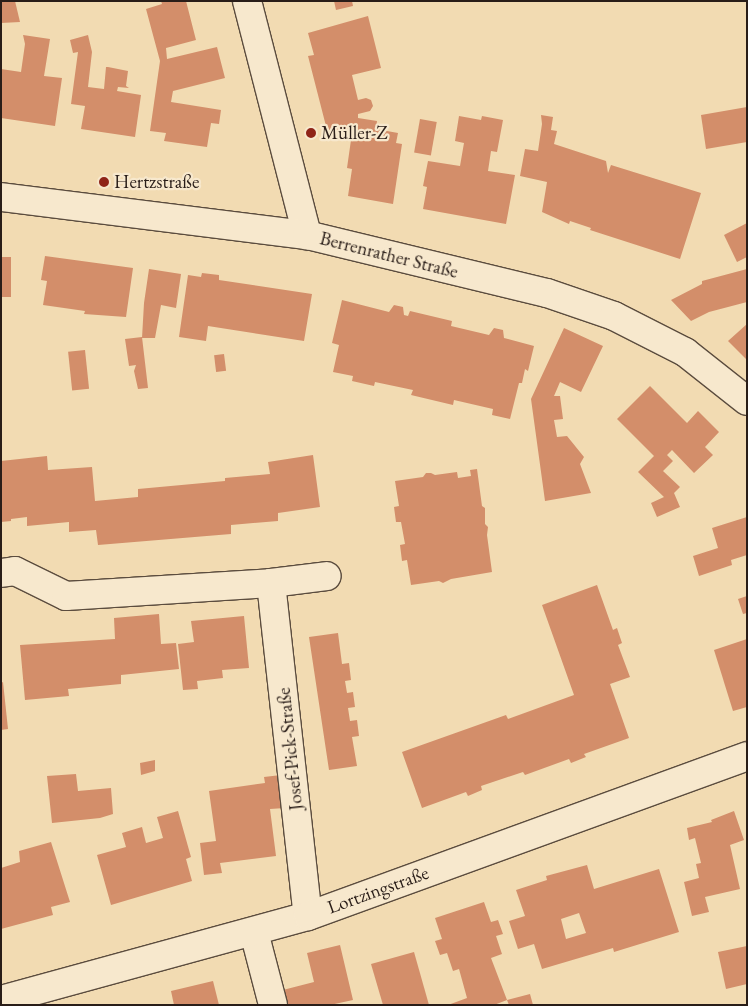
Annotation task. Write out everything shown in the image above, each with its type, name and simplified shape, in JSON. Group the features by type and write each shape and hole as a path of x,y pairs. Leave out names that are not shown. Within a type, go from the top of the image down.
{"street":[{"path":"247,1 307,235"},
{"name":"Berrenrather Straße","path":"1,197 307,235 547,293 614,316 684,352 747,401"},
{"path":"1,573 15,571 66,596 271,583 327,576"},
{"name":"Josef-Pick-Straße","path":"271,583 308,916"},
{"name":"Lortzingstraße","path":"1,1000 308,916 747,756"},
{"path":"254,932 273,1005"}],"building":[{"path":"1,1 15,1 20,22 1,23"},
{"path":"161,1 186,1 196,40 166,48 167,59 217,47 225,78 173,91 171,102 221,110 219,124 211,123 207,147 164,141 166,133 150,131 160,61 146,9 162,4"},
{"path":"334,1 352,1 353,6 336,10"},
{"path":"368,16 381,68 352,75 358,100 366,98 371,100 373,106 370,111 358,114 358,118 377,121 376,129 398,133 396,143 402,144 393,204 348,196 352,169 347,168 352,133 327,130 308,56 314,55 308,33"},
{"path":"23,35 50,39 44,76 62,78 55,126 1,118 1,69 21,72 25,44"},
{"path":"88,35 92,52 88,87 104,89 106,67 108,67 128,71 126,86 129,88 118,87 117,91 141,95 135,137 81,129 85,106 71,104 78,52 73,53 70,40"},
{"path":"747,107 747,142 706,149 701,115"},
{"path":"541,115 553,117 551,130 557,131 554,144 606,161 608,173 611,165 701,193 680,259 590,230 591,228 570,221 569,224 542,212 547,182 520,176 525,149 538,151 542,124"},
{"path":"459,116 481,120 482,116 503,120 497,152 491,151 488,171 515,175 506,224 423,209 427,187 423,186 428,161 460,166 464,143 455,141"},
{"path":"420,119 437,122 431,155 414,152"},
{"path":"747,223 747,257 737,262 724,235"},
{"path":"45,256 133,268 126,317 84,314 85,311 43,305 47,281 41,280"},
{"path":"1,257 11,257 11,297 1,297"},
{"path":"149,269 181,274 176,308 161,305 155,338 142,338 144,303"},
{"path":"747,269 747,302 709,312 691,321 671,300 702,284 702,281"},
{"path":"202,273 219,275 219,280 312,294 304,341 208,326 206,341 179,337 188,275 201,277"},
{"path":"342,300 389,312 394,305 403,307 404,315 408,316 410,311 452,321 451,326 489,335 494,328 503,330 504,338 534,346 528,371 525,369 522,383 519,383 510,419 492,415 493,409 454,400 453,405 411,395 413,390 375,382 374,386 352,381 353,376 333,372 339,345 332,343"},
{"path":"747,324 747,360 728,341"},
{"path":"564,328 603,346 581,392 560,382 554,396 560,396 563,419 554,420 557,437 567,436 584,457 580,464 591,493 545,501 531,399"},
{"path":"142,337 148,388 138,389 134,371 136,365 129,366 125,339"},
{"path":"85,350 89,389 72,391 68,352"},
{"path":"224,354 226,371 216,372 214,355"},
{"path":"650,386 687,423 698,411 719,432 705,447 713,455 694,473 672,450 667,455 673,461 663,471 680,487 674,493 680,507 657,517 651,503 664,497 638,472 654,456 617,419"},
{"path":"313,455 320,507 278,513 278,521 231,525 231,534 98,545 96,530 69,532 69,522 27,526 27,517 1,522 1,461 47,456 48,470 92,467 95,501 138,497 138,489 225,481 225,478 270,474 268,462"},
{"path":"477,469 482,506 485,508 485,524 488,527 487,535 492,572 451,579 443,583 439,581 411,585 407,560 402,561 400,545 405,544 401,522 396,522 394,507 399,506 395,481 423,477 426,473 435,475 457,472 458,478 471,476 470,470"},
{"path":"747,517 747,555 731,560 732,565 699,576 693,556 718,548 712,528"},
{"path":"597,585 613,630 617,628 622,643 618,645 630,677 610,684 629,738 584,754 586,757 571,763 569,759 525,775 523,772 481,786 482,790 468,796 466,792 422,808 402,752 506,715 508,719 574,695 542,605"},
{"path":"747,596 747,613 743,614 738,599"},
{"path":"159,614 161,644 176,643 179,669 121,675 121,684 68,689 69,696 25,700 20,645 115,639 114,618"},
{"path":"244,616 249,668 222,670 223,678 197,681 198,689 183,690 178,644 194,642 191,621"},
{"path":"338,633 342,664 349,663 351,680 345,681 347,693 353,692 355,707 348,708 350,721 357,720 359,736 352,737 357,766 329,770 309,637"},
{"path":"747,639 747,707 733,711 714,650"},
{"path":"3,682 8,729 1,730 1,683"},
{"path":"155,760 155,771 141,775 140,763"},
{"path":"76,774 78,791 111,788 113,814 100,818 52,823 47,776"},
{"path":"281,775 285,808 270,809 276,856 220,863 222,873 204,875 200,843 216,841 209,791 265,783 264,777"},
{"path":"178,811 191,857 186,859 192,881 111,905 97,855 126,847 122,833 142,827 146,843 163,838 157,817"},
{"path":"734,811 744,840 730,845 740,889 705,897 709,912 692,916 684,882 699,878 696,864 701,863 695,838 689,840 687,828 712,822 711,820"},
{"path":"51,842 70,902 51,907 53,915 1,929 1,868 20,862 19,851"},
{"path":"587,865 594,889 659,869 679,932 614,952 613,948 542,969 534,944 518,949 509,921 525,916 516,890 547,880 546,876","holes":["579,913 586,933 566,939 561,919"]},
{"path":"484,902 491,922 498,920 503,934 496,936 502,954 491,958 507,1000 494,1005 448,1005 467,998 459,969 453,971 447,953 440,955 435,941 442,939 435,918"},
{"path":"340,945 353,1000 330,1005 283,1005 279,991 314,982 307,953"},
{"path":"747,946 747,984 726,989 718,952"},
{"path":"414,952 429,1005 383,1005 371,964"},
{"path":"213,981 219,1005 174,1005 171,991"},
{"path":"530,994 533,1005 509,1005 507,1000"}],"place":[{"name":"Müller-Z","path":"311,133"},
{"name":"Hertzstraße","path":"104,182"}]}
